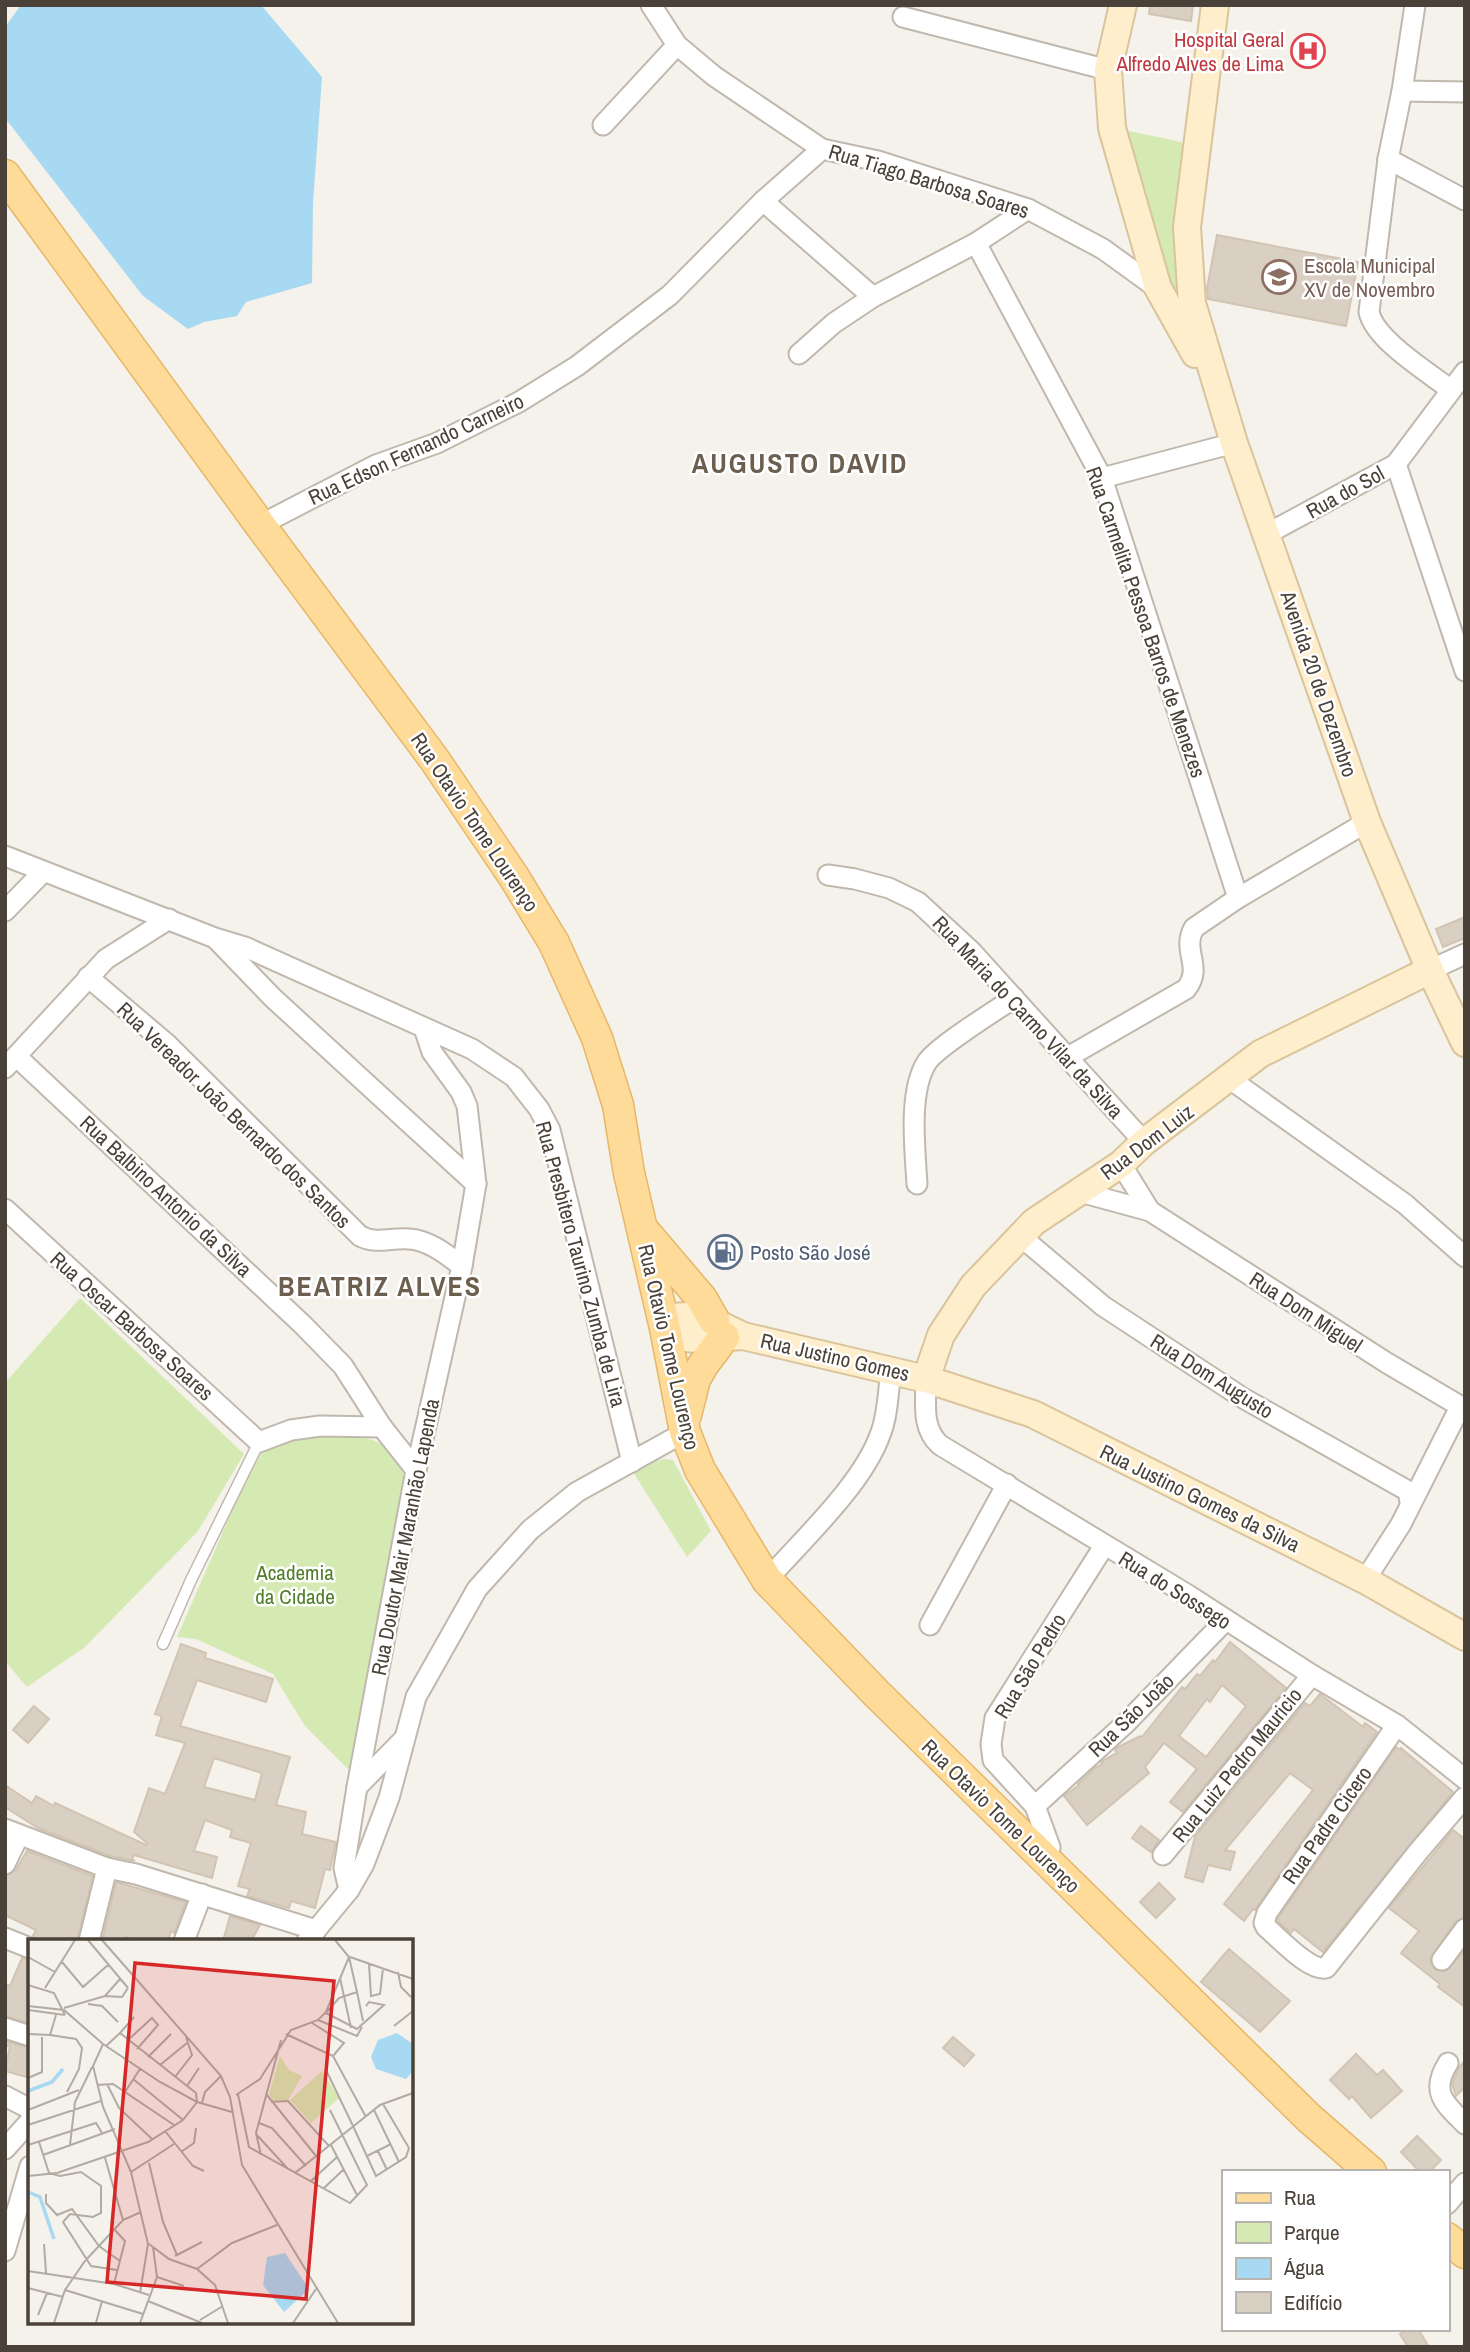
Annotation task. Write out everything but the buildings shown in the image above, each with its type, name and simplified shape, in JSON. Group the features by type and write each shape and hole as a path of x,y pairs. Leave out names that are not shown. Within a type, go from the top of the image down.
{"main road":[{"name":"Rua Otavio Tome Lourenço","path":"5,175 434,758 514,877 554,943 597,1038 618,1105 641,1228 665,1328 684,1427 700,1470 767,1580 877,1694 1309,2118 1369,2170"},
{"path":"641,1228 727,1331 695,1379 684,1427"},
{"path":"1449,2240 1465,2253"}],"street":[{"name":"Rua Tiago Barbosa Soares","path":"651,5 677,46 714,76 822,149 878,162 1028,209 1103,249 1175,302 1193,307"},
{"path":"1123,5 1108,70 1112,128 1158,288 1218,395"},
{"path":"1215,5 1187,227 1193,307 1218,395"},
{"path":"1415,5 1388,159 1369,306 1370,321 1392,344 1451,390"},
{"path":"903,17 1108,70"},
{"path":"603,125 677,46"},
{"path":"1402,91 1465,92"},
{"name":"Rua Edson Fernando Carneiro","path":"260,525 376,465 437,443 519,402 577,366 670,295 763,201 822,149"},
{"path":"1388,159 1465,200"},
{"path":"763,201 873,298"},
{"path":"799,354 834,323 873,298 976,243 1028,209"},
{"name":"Rua Carmelita Pessoa Barros de Menezes","path":"976,243 1102,478 1238,898"},
{"name":"Rua do Sol","path":"1267,534 1396,464 1465,372"},
{"name":"Avenida 20 de Dezembro","path":"1218,395 1367,822 1430,970 1465,1043"},
{"path":"1102,478 1234,443"},
{"path":"1396,464 1465,671"},
{"path":"1068,1058 1186,989 1193,977 1194,967 1189,947 1194,928 1238,898 1367,822"},
{"name":"Rua Presbitero Taurino Zumba de Lira","path":"5,856 215,938 245,947 471,1049 514,1077 540,1109 550,1130 632,1462"},
{"path":"5,911 43,872"},
{"name":"Rua Maria do Carmo Vilar da Silva","path":"828,875 889,888 918,902 971,951 1144,1142"},
{"path":"11,1063 106,958 169,919"},
{"path":"215,938 273,998 475,1184"},
{"path":"1430,970 1465,954"},
{"name":"Rua Dom Luiz","path":"926,1379 940,1335 973,1286 1034,1222 1121,1164 1144,1142 1260,1054 1430,970"},
{"name":"Rua Vereador João Bernardo dos Santos","path":"88,977 167,1044 360,1236 375,1242 411,1239 423,1242 462,1266"},
{"path":"917,1184 914,1119 922,1073 929,1059 1014,998"},
{"name":"Rua Doutor Mair Maranhão Lapenda","path":"349,1891 344,1868 357,1787 416,1469 462,1266 475,1184 467,1106 461,1092 432,1052 424,1028"},
{"name":"Rua Balbino Antonio da Silva","path":"11,1063 303,1325 343,1366 382,1427 416,1469"},
{"path":"1230,1079 1405,1204 1465,1257"},
{"name":"Rua Dom Miguel","path":"1121,1164 1150,1211"},
{"name":"Rua Dom Miguel","path":"1080,1192 1150,1211 1462,1408"},
{"name":"Rua Oscar Barbosa Soares","path":"5,1209 259,1442"},
{"name":"Rua Dom Augusto","path":"1020,1235 1103,1306 1243,1398 1408,1490 1410,1502"},
{"name":"Rua Justino Gomes","path":"665,1328 673,1317 700,1315 727,1331 926,1379"},
{"path":"767,1580 838,1501 871,1457 882,1432 891,1371"},
{"name":"Rua do Sossego","path":"926,1379 928,1429 932,1438 940,1445 1397,1725 1465,1779"},
{"name":"Rua Justino Gomes da Silva","path":"926,1379 1033,1414 1365,1580 1465,1637"},
{"path":"1365,1580 1401,1524 1410,1502 1462,1408"},
{"path":"259,1442 291,1430 320,1426 382,1427"},
{"path":"5,1864 12,1832 107,1868 202,1894 312,1936 349,1891 364,1864 385,1809 416,1697 477,1589 530,1530 577,1492 632,1462 684,1427"},
{"path":"930,1625 1007,1484"},
{"name":"Rua São Pedro","path":"1048,1862 1051,1847 1035,1806 993,1760 991,1744 995,1718 1104,1546"},
{"name":"Rua São João","path":"1035,1806 1126,1723 1225,1621"},
{"name":"Rua Luiz Pedro Mauricio","path":"1163,1855 1312,1675"},
{"name":"Rua Padre Cicero","path":"1397,1725 1267,1913 1264,1923 1266,1927 1310,1965 1326,1968 1465,1797"},
{"path":"357,1787 405,1737"},
{"path":"89,1939 107,1868"},
{"path":"185,1939 202,1894"},
{"path":"1443,1959 1465,1929"},
{"path":"5,1938 28,1947"},
{"path":"5,2028 28,2035"},
{"path":"1448,2063 1440,2076 1440,2092 1443,2102 1465,2124"},
{"path":"5,2096 28,2108"},
{"path":"5,2149 28,2123"},
{"path":"5,2251 28,2173"},
{"path":"1449,2202 1465,2183"}],"lane":[{"path":"163,1644 191,1580 259,1442"}],"green space":[{"path":"1124,130 1186,143 1179,294 1171,293"},
{"path":"80,1298 244,1454 198,1531 85,1647 27,1687 5,1661 5,1383"},
{"name":"Academia da Cidade","path":"309,1431 374,1440 394,1453 403,1469 349,1770 305,1726 273,1674 196,1639 177,1637 246,1479 265,1447"},
{"path":"664,1459 673,1460 711,1531 687,1557 633,1472 649,1463"}],"water":[{"path":"21,5 261,5 322,77 313,203 312,283 246,302 237,316 204,322 188,329 143,296 5,118 5,27"}],"place":[{"name":"Hospital Geral Alfredo Alves de Lima","path":"1308,51"},
{"name":"Escola Municipal XV de Novembro","path":"1279,277"},
{"name":"Posto São José","path":"725,1252"}],"district":[{"name":"AUGUSTO DAVID","path":"800,463"},
{"name":"BEATRIZ ALVES","path":"380,1286"}]}
